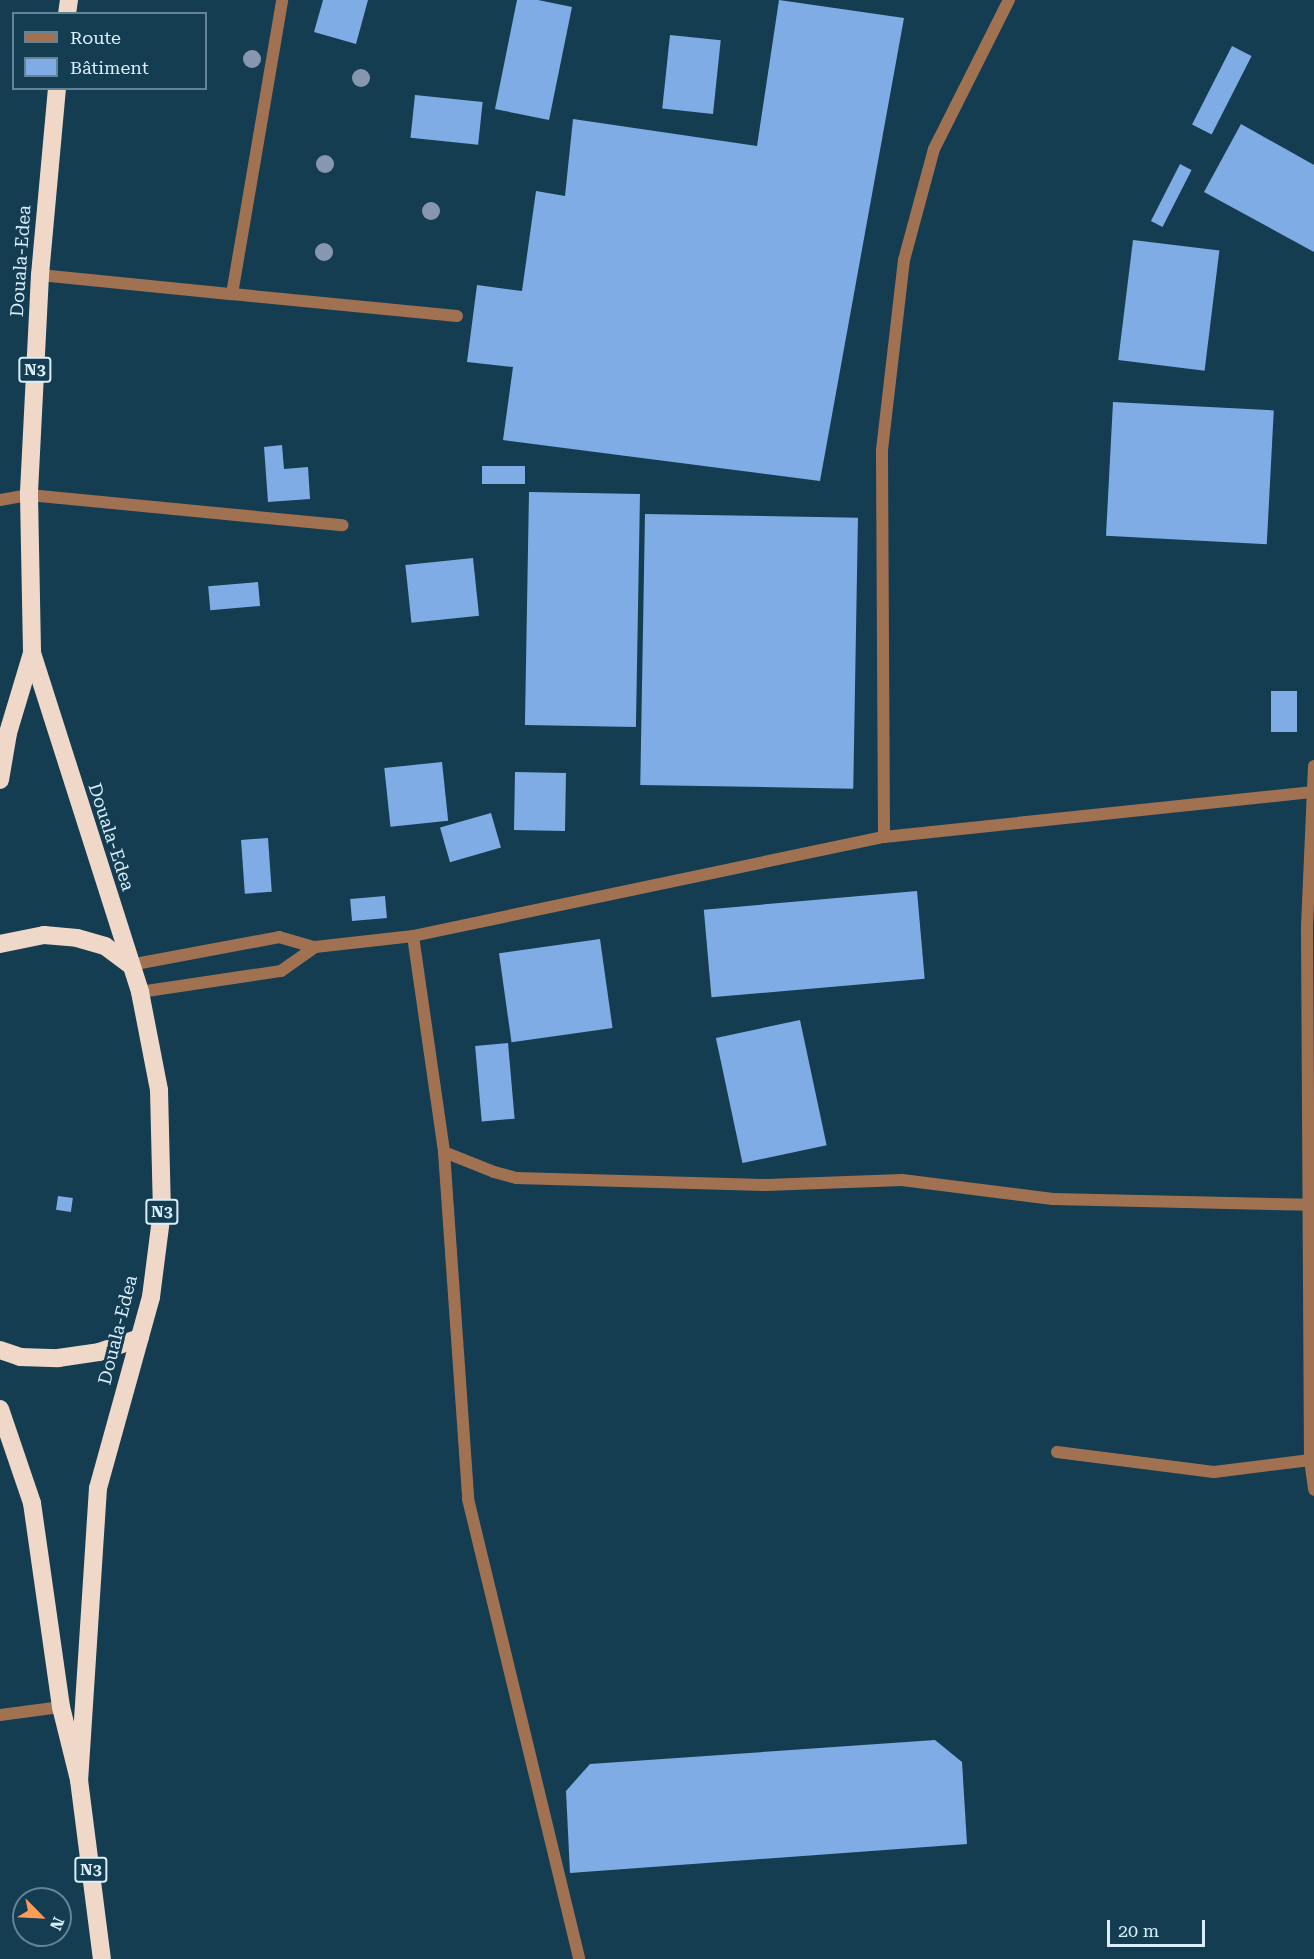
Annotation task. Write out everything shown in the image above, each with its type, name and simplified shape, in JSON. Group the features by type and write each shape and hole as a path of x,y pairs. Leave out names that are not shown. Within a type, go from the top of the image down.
{"highway":[{"name":"Douala-Edea","path":"57,90 40,275 29,495 32,653 140,992 159,1090 162,1211 151,1297 98,1488 79,1780"},
{"name":"Douala-Edea","path":"0,780 4,734 32,653"},
{"path":"0,944 44,935 77,938 105,946 130,965"},
{"path":"0,1350 20,1357 58,1358 99,1352 140,1338"},
{"name":"Douala-Edea","path":"0,1409 32,1503 61,1707 79,1780 102,1959"}],"street":[{"path":"232,294 282,0"},
{"path":"884,837 882,450 904,260 934,149 1009,0"},
{"path":"40,275 457,316"},
{"path":"0,500 29,495 343,525"},
{"path":"1314,766 1307,927 1311,1205 1310,1460 1314,1490"},
{"path":"130,965 279,937 315,947 413,936 884,837 1313,792"},
{"path":"413,936 444,1152 468,1499 579,1959"},
{"path":"140,992 281,971 315,947"},
{"path":"444,1152 494,1172 516,1178 766,1185 902,1180 1053,1198 1311,1205"},
{"path":"1057,1452 1214,1472 1310,1460"},
{"path":"0,1715 61,1707"}],"building":[{"path":"323,0 368,0 356,44 314,32"},
{"path":"517,0 538,0 572,7 549,120 495,109"},
{"path":"779,0 904,18 820,481 503,440 513,367 467,362 477,285 522,291 536,191 565,196 573,119 757,146"},
{"path":"670,35 721,40 713,114 662,109"},
{"path":"1232,46 1252,56 1212,134 1192,124"},
{"path":"415,95 483,102 478,145 411,138"},
{"path":"1241,124 1314,165 1314,252 1204,192"},
{"path":"1180,164 1192,170 1163,227 1151,221"},
{"path":"1133,240 1219,251 1205,371 1118,360"},
{"path":"1113,402 1274,410 1267,544 1106,536"},
{"path":"282,445 284,469 308,467 310,499 268,502 264,447"},
{"path":"482,466 525,466 525,484 482,484"},
{"path":"529,492 640,494 636,727 525,725"},
{"path":"645,514 858,518 853,789 640,785"},
{"path":"473,558 479,616 411,623 405,565"},
{"path":"258,582 260,606 210,610 208,586"},
{"path":"1271,691 1297,691 1297,732 1271,732"},
{"path":"442,762 448,821 390,827 384,768"},
{"path":"515,772 566,773 565,831 514,830"},
{"path":"491,813 501,848 450,862 440,828"},
{"path":"268,838 272,892 245,894 241,840"},
{"path":"917,891 925,979 711,997 704,910"},
{"path":"385,896 387,918 352,921 350,899"},
{"path":"600,939 613,1028 512,1042 499,953"},
{"path":"800,1020 827,1145 742,1163 716,1038"},
{"path":"508,1043 515,1119 482,1122 475,1046"},
{"path":"58,1196 73,1198 71,1212 56,1210"},
{"path":"935,1740 962,1762 967,1844 570,1873 566,1791 590,1764"}]}
